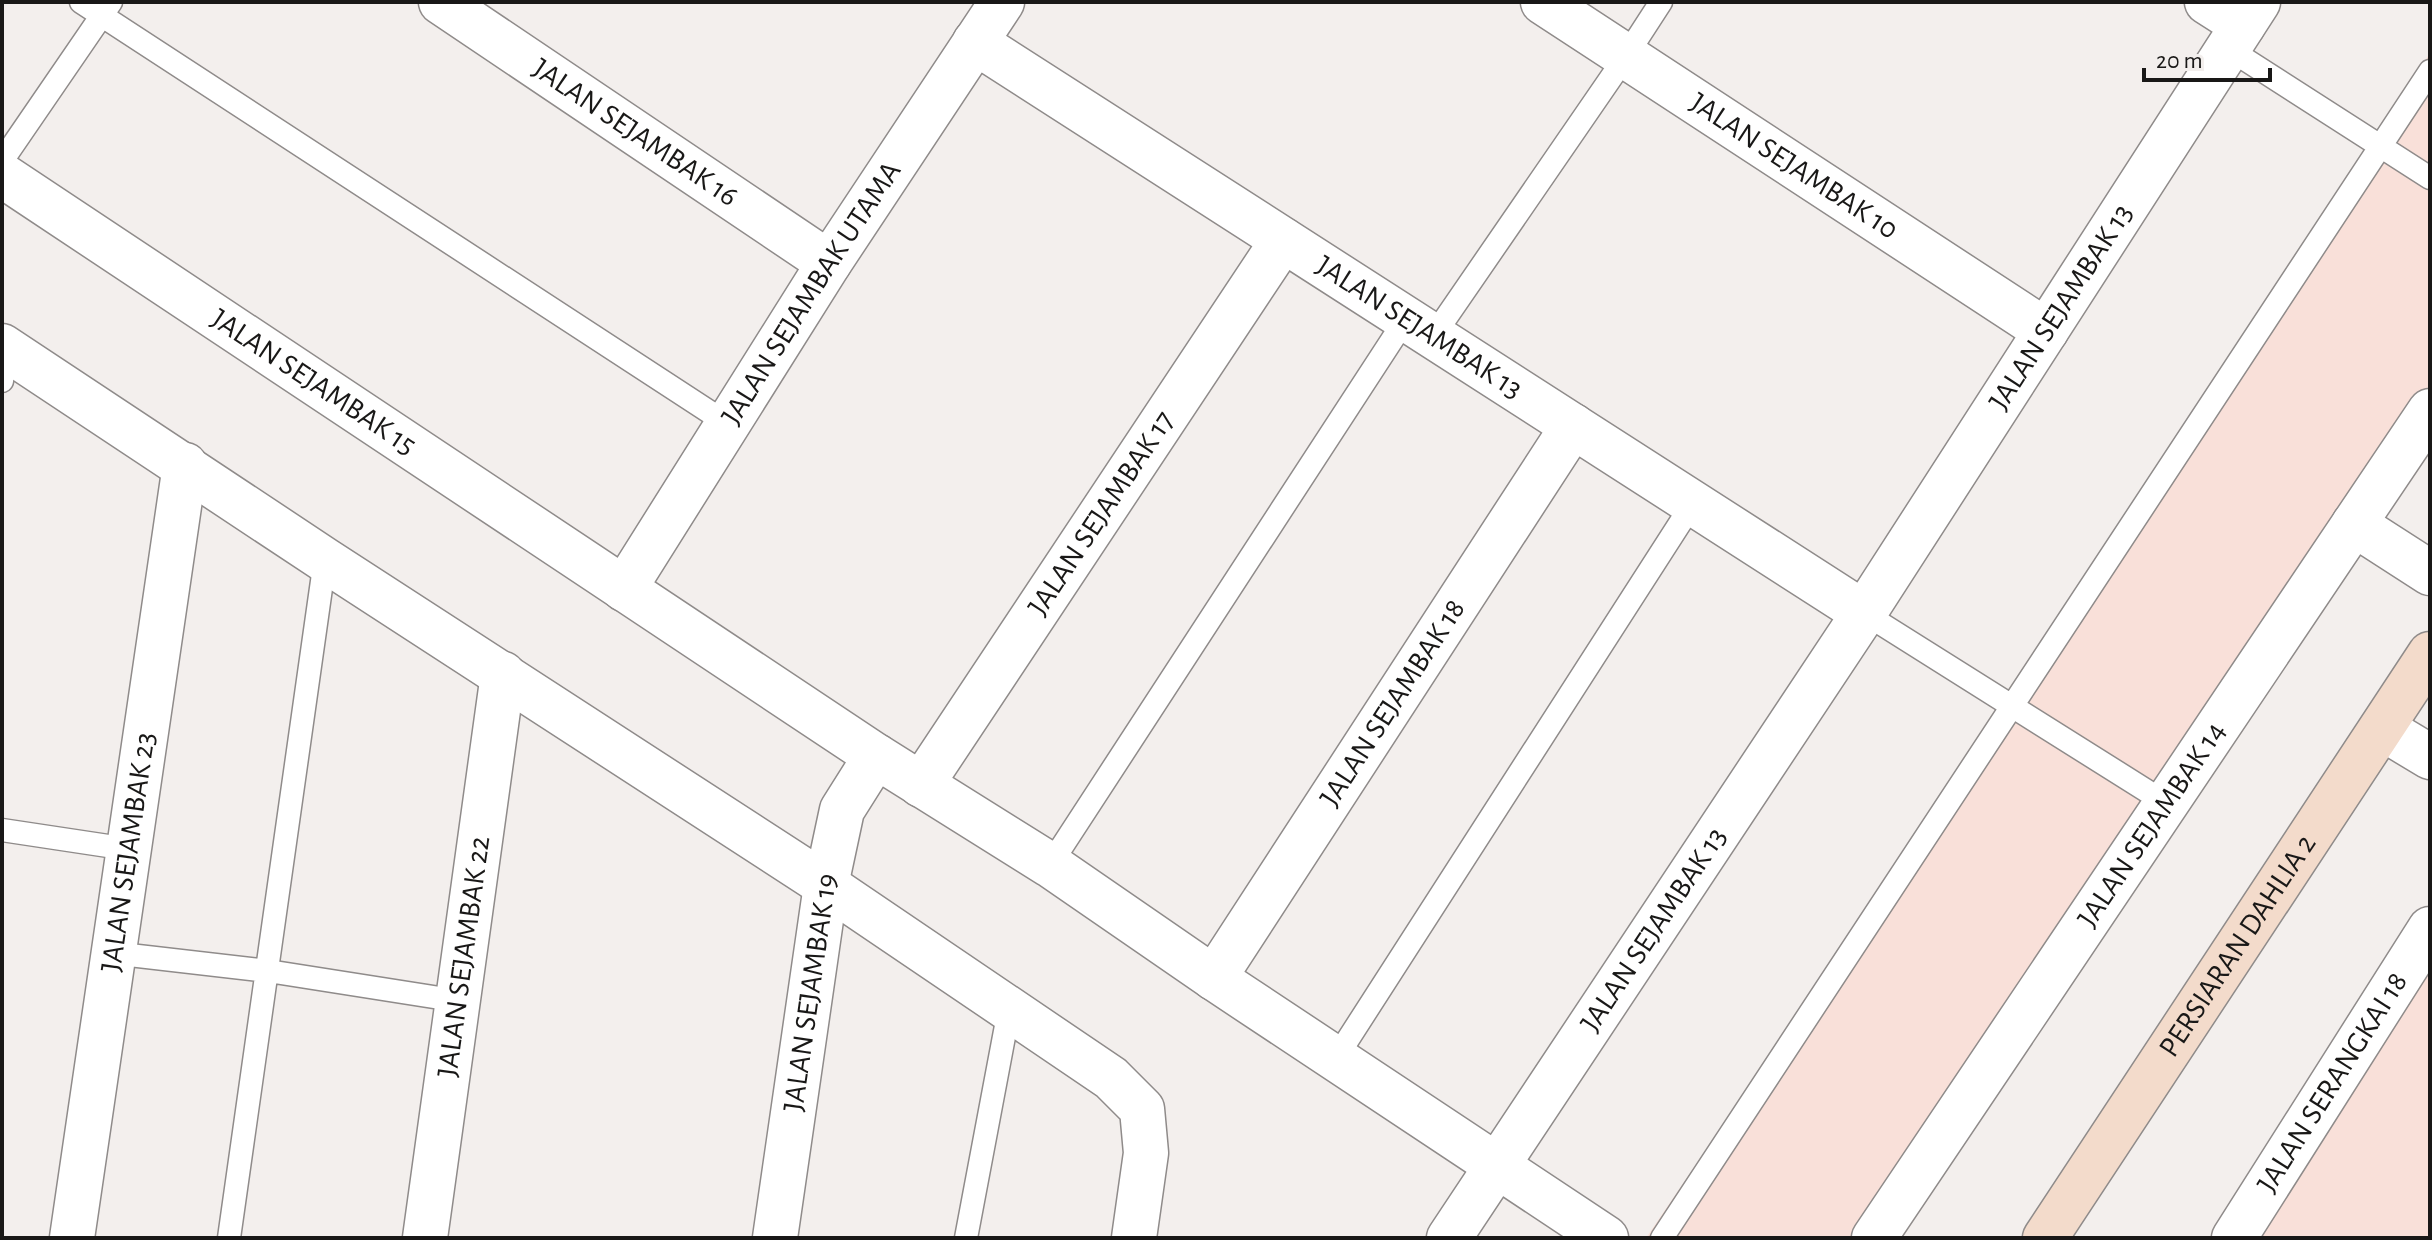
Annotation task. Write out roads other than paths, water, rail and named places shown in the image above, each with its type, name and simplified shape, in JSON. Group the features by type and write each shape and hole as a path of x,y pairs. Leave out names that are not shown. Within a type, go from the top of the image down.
{"street":[{"name":"JALAN SEJAMBAK 16","path":"441,2 829,263"},
{"name":"JALAN SEJAMBAK UTAMA","path":"624,589 829,263 1002,2"},
{"name":"JALAN SEJAMBAK 10","path":"1543,2 2046,331"},
{"path":"2207,2 2243,26"},
{"name":"JALAN SEJAMBAK 13","path":"1449,1238 1864,613 2243,26"},
{"name":"JALAN SEJAMBAK 13","path":"975,42 1864,613"},
{"name":"JALAN SEJAMBAK 15","path":"2,175 876,756 1050,865 1497,1168 1606,1238"},
{"name":"JALAN SEJAMBAK 17","path":"921,785 1283,240"},
{"path":"3,359 185,465 325,560 826,885 1111,1078 1142,1109 1146,1153 1134,1238"},
{"name":"JALAN SEJAMBAK 14","path":"1874,1238 2430,411"},
{"name":"JALAN SEJAMBAK 18","path":"1214,978 1573,426"},
{"name":"JALAN SEJAMBAK 23","path":"72,1238 185,465"},
{"path":"2354,524 2430,573"},
{"name":"PERSIARAN DAHLIA 2","path":"2045,1238 2430,654"},
{"name":"JALAN SEJAMBAK 22","path":"425,1238 503,674"},
{"path":"2382,728 2430,757"},
{"name":"JALAN SEJAMBAK 19","path":"775,1238 826,885 842,810 876,756"},
{"name":"JALAN SERANGKAI 18","path":"2234,1238 2430,929"}],"lane":[{"path":"81,2 106,8 728,424"},
{"path":"1050,865 1419,329 1626,56 1661,2"},
{"path":"2,161 106,8"},
{"path":"2243,26 2380,146 2430,178"},
{"path":"1662,1238 2430,71"},
{"path":"1336,1058 1693,503"},
{"path":"229,1238 325,560"},
{"path":"1864,613 2166,803"},
{"path":"2,830 128,849"},
{"path":"112,953 268,971 459,1001"},
{"path":"966,1238 1009,1010"}]}
